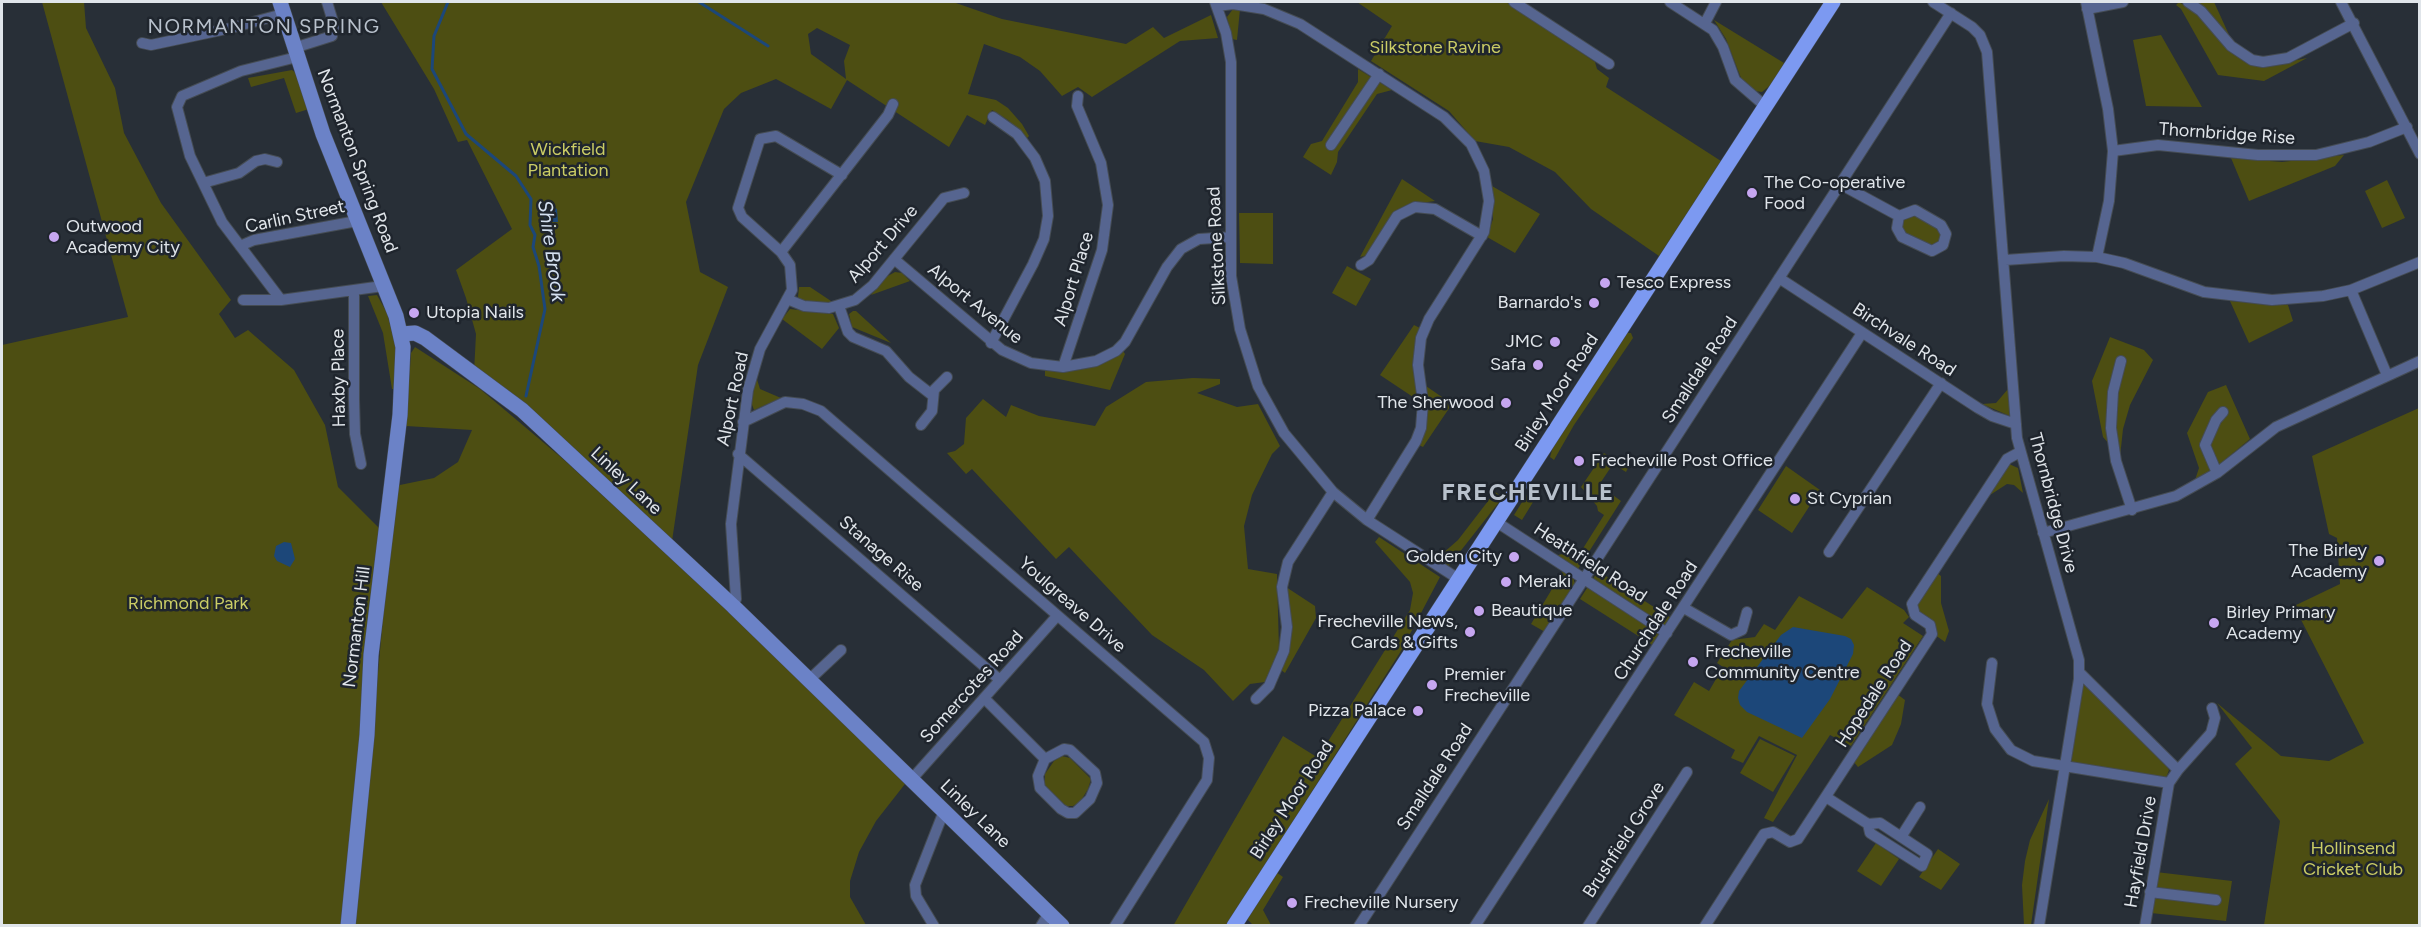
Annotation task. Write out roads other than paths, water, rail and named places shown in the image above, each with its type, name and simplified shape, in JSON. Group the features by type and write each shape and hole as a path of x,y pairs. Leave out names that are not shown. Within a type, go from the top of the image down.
{"main road":[{"name":"Birley Moor Road","path":"1234,926 1457,578 1599,365 1833,2"},
{"name":"Normanton Spring Road","path":"282,8 323,134 401,334"},
{"name":"Linley Lane","path":"401,334 415,333 425,338 522,410 733,606 944,811 1045,919 1062,926"},
{"name":"Normanton Hill","path":"348,926 367,735 371,655 400,415 404,360 401,334"}],"street":[{"path":"281,300 222,222 202,183 183,133 177,106 182,96 241,70 295,53 332,36 334,25 327,2"},
{"path":"1514,2 1609,64"},
{"path":"1670,2 1705,23 1719,38 1735,80 1765,106"},
{"path":"1705,23 1716,2"},
{"name":"Thornbridge Drive","path":"1934,2 1980,35 1987,51 2020,452 2077,647 2079,672 2039,926"},
{"path":"2097,257 2109,201 2113,151 2108,109 2086,5 2123,2"},
{"path":"2188,2 2201,11 2241,54 2263,63 2288,58 2354,23"},
{"path":"2341,2 2354,23 2420,154"},
{"path":"1216,4 1248,5 1281,14 1444,117 1471,144 1479,157 1488,184 1488,212 1482,236 1424,330 1418,351 1423,402 1416,441 1367,520"},
{"name":"Silkstone Road","path":"1216,4 1231,62 1231,237 1234,302 1258,386 1301,458 1333,492 1367,520 1457,578"},
{"path":"142,43 151,45 231,28 282,8"},
{"name":"Smalldale Road","path":"1359,926 1951,13"},
{"path":"1331,145 1379,74"},
{"name":"Alport Place","path":"1063,367 1102,250 1107,213 1106,184 1101,163 1077,106 1078,96"},
{"path":"842,175 776,135 760,139 738,208 742,217 781,252 842,175 890,113 892,104"},
{"path":"991,343 1044,239 1048,210 1045,181 1035,158 1017,134 993,117"},
{"name":"Thornbridge Rise","path":"2113,151 2158,145 2258,155 2316,155 2369,142 2407,127"},
{"path":"202,183 239,173 256,160 265,159 276,162"},
{"path":"1840,184 1899,216 1915,210 1941,225 1946,234 1943,245 1932,251 1902,237 1897,228 1899,216"},
{"name":"Alport Drive","path":"788,299 815,308 839,306 865,294 944,198 964,193"},
{"path":"1361,265 1369,260 1397,216 1415,207 1434,209 1482,236"},
{"name":"Carlin Street","path":"240,246 254,240 357,221"},
{"name":"Alport Avenue","path":"894,259 991,343 1016,358 1046,366 1063,367 1096,361 1116,351 1125,342 1167,267 1181,249 1199,239 1231,237"},
{"name":"Alport Road","path":"733,606 736,599 731,524 738,454 748,390 760,349 792,290 792,273 787,258 781,252"},
{"path":"2005,260 2064,256 2097,257 2124,263 2204,292 2272,300 2323,296 2351,290 2420,262"},
{"name":"Birchvale Road","path":"1779,278 1992,416 2016,424"},
{"path":"243,300 281,300 383,286"},
{"path":"2351,290 2387,375"},
{"name":"Haxby Place","path":"354,291 352,348 355,434 361,464"},
{"path":"839,306 848,332 853,337 886,351 909,377 932,395"},
{"name":"Churchdale Road","path":"1475,926 1862,333"},
{"path":"2121,361 2113,392 2111,428 2116,461 2132,510"},
{"path":"2043,533 2176,496 2217,473 2276,427 2420,361"},
{"path":"921,425 932,411 932,395 947,377"},
{"path":"1829,552 1941,383"},
{"name":"Youlgreave Drive","path":"743,422 785,402 803,404 821,411 1198,736 1209,758 1209,774 1202,789 1115,926"},
{"path":"2217,473 2205,445 2216,420 2223,412"},
{"name":"Hopedale Road","path":"1705,926 1764,834 1773,832 1795,842 1826,797 1932,634 1930,625 1915,615 1912,604 2007,459 2020,452"},
{"name":"Stanage Rise","path":"738,454 1000,680"},
{"path":"1256,699 1269,686 1284,651 1287,627 1282,587 1288,562 1333,492"},
{"name":"Heathfield Road","path":"1495,521 1667,633"},
{"path":"1684,608 1731,635 1742,630 1747,612"},
{"name":"Somercotes Road","path":"911,780 1058,616"},
{"path":"809,681 841,650"},
{"path":"1992,663 1987,704 2001,740 2021,757 2064,768 2169,783 2211,733 2215,718 2212,708"},
{"path":"2079,672 2178,770"},
{"path":"984,698 1045,759"},
{"path":"1064,749 1070,750 1095,773 1097,783 1090,799 1075,813 1068,813 1061,809 1040,788 1038,776 1045,759 1064,749"},
{"name":"Brushfield Grove","path":"1588,926 1688,772"},
{"name":"Hayfield Drive","path":"2145,926 2169,783"},
{"path":"1826,797 1868,824 1880,823 1927,854 1922,866 1870,833 1868,824"},
{"path":"1901,837 1920,807"},
{"path":"934,926 916,896 915,885 944,811"},
{"path":"2150,892 2216,900"}],"water":[{"path":"542,201 557,209 558,222 546,222 540,210"},
{"path":"284,542 291,543 295,559 290,567 277,561 274,556 276,546"},
{"path":"1793,627 1845,636 1851,639 1854,645 1853,654 1830,699 1802,738 1747,712 1740,705 1738,698 1739,691 1781,635"}],"waterway":[{"name":"Shire Brook","path":"448,2 434,36 432,69 466,134 516,176 531,199 530,225 535,235 533,247 539,266 545,309 526,396"},
{"path":"699,2 768,46"}],"place":[{"name":"The Co-operative Food","path":"1752,193"},
{"name":"Outwood Academy City","path":"54,237"},
{"name":"Tesco Express","path":"1605,283"},
{"name":"Barnardo's","path":"1594,303"},
{"name":"Utopia Nails","path":"414,313"},
{"name":"JMC","path":"1555,342"},
{"name":"Safa","path":"1538,365"},
{"name":"The Sherwood","path":"1506,403"},
{"name":"Frecheville Post Office","path":"1579,461"},
{"name":"St Cyprian","path":"1795,499"},
{"name":"Golden City","path":"1514,557"},
{"name":"The Birley Academy","path":"2379,561"},
{"name":"Meraki","path":"1506,582"},
{"name":"Beautique","path":"1479,611"},
{"name":"Birley Primary Academy","path":"2214,623"},
{"name":"Frecheville News, Cards & Gifts","path":"1470,632"},
{"name":"Frecheville Community Centre","path":"1693,662"},
{"name":"Premier Frecheville","path":"1432,685"},
{"name":"Pizza Palace","path":"1418,711"},
{"name":"Frecheville Nursery","path":"1292,903"}],"district":[{"name":"NORMANTON SPRING","path":"264,27"},
{"name":"FRECHEVILLE","path":"1528,493"}],"park label":[{"name":"Silkstone Ravine","path":"1435,48"},
{"name":"Wickfield Plantation","path":"568,160"},
{"name":"Richmond Park","path":"188,604"},
{"name":"Hollinsend Cricket Club","path":"2353,859"}]}
